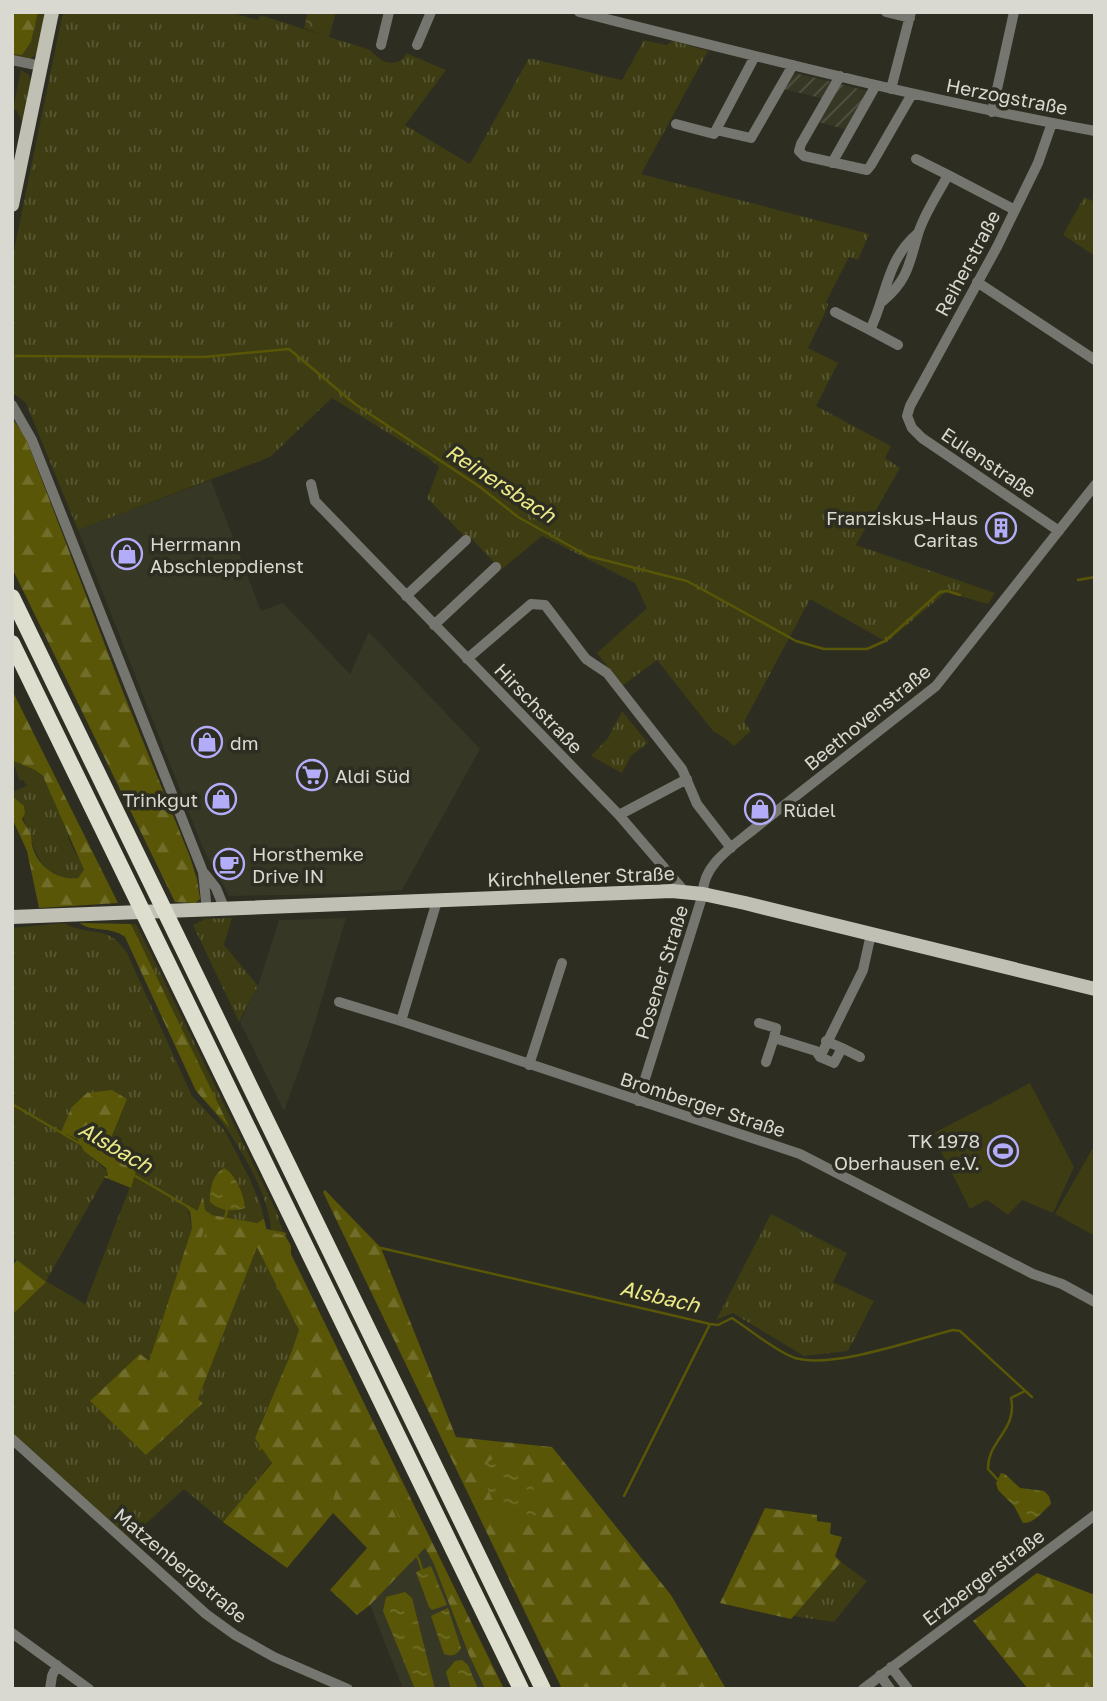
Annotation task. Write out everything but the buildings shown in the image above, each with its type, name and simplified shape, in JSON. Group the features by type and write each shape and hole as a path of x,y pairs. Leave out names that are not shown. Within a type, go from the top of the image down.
{"highway":[{"path":"12,597 543,1689"},
{"path":"12,643 521,1689"}],"main road":[{"path":"12,205 52,12"},
{"name":"Kirchhellener Straße","path":"12,918 640,891 685,892 703,894 1095,989"}],"street":[{"path":"381,45 390,12"},
{"path":"417,45 431,12"},
{"name":"Herzogstraße","path":"579,12 912,94 1095,131"},
{"path":"887,12 911,15 891,89"},
{"path":"992,112 1014,12"},
{"path":"676,124 714,134 755,55"},
{"path":"12,60 41,66"},
{"path":"716,130 751,138 793,65"},
{"path":"840,76 799,149 804,156 862,170 869,168 912,94"},
{"path":"832,163 876,85"},
{"name":"Reiherstraße","path":"907,416 1015,210 1038,163 1052,123"},
{"path":"916,159 1015,210"},
{"path":"883,301 883,291 892,264 918,233 948,175"},
{"path":"870,330 883,301 900,284 909,269 918,233"},
{"path":"977,282 1095,360"},
{"path":"835,312 898,345"},
{"path":"14,409 32,440 203,873 207,911"},
{"name":"Eulenstraße","path":"907,416 912,428 922,438 1059,531"},
{"name":"Hirschstraße","path":"312,484 315,501 619,815 676,878 685,892"},
{"name":"Beethovenstraße","path":"703,894 706,876 721,856 936,686 1095,485"},
{"path":"406,596 466,540"},
{"path":"434,625 496,567"},
{"path":"467,659 531,604 545,606 586,659 607,673 682,769 697,804 731,848"},
{"path":"619,815 687,779"},
{"path":"203,873 215,888 225,910"},
{"name":"Posener Straße","path":"638,1101 703,894"},
{"path":"401,1021 437,901"},
{"path":"820,1057 863,970 871,934"},
{"path":"529,1065 562,963"},
{"name":"Bromberger Straße","path":"340,1002 800,1154 1040,1277 1062,1284 1095,1302"},
{"path":"759,1023 776,1028 766,1062"},
{"path":"774,1038 816,1051 820,1057 834,1063 842,1048"},
{"path":"826,1041 860,1057"},
{"name":"Matzenbergstraße","path":"12,1440 206,1614 235,1635 274,1657 348,1689"},
{"name":"Erzbergerstraße","path":"863,1689 1095,1515"},
{"path":"12,1633 89,1689"},
{"path":"50,1689 57,1665"},
{"path":"891,1667 908,1689"},
{"path":"880,1675 890,1689"}],"shaded area":[{"path":"794,73 833,82 824,99 784,89"},
{"path":"840,84 867,91 848,130 818,122"},
{"path":"211,480 261,611 283,603 350,674 369,632 480,749 402,890 353,894 229,896 203,848 78,530"},
{"path":"346,918 309,1042 284,1111 240,1022 258,986 279,920"},
{"path":"425,1548 485,1689 403,1689 370,1605"}],"green space":[{"path":"12,12 38,12 31,42 22,55 12,54"},
{"path":"38,12 47,12 38,53 30,59 12,56 22,55 31,42"},
{"path":"63,12 228,12 258,20 260,15 370,50 385,62 393,63 403,59 406,53 446,70 405,125 470,164 529,58 622,80 644,40 666,45 673,41 708,51 641,174 869,234 858,260 849,257 826,302 826,311 808,348 838,363 816,406 891,446 885,458 900,468 856,545 995,593 988,604 946,592 887,642 810,599 744,722 751,731 734,746 713,731 657,660 622,686 597,653 647,608 635,583 542,536 501,570 427,498 439,467 332,398 270,457 78,530 26,403 12,392 12,260"},
{"path":"308,12 336,12 329,37 304,28"},
{"path":"21,70 29,75 31,83 22,122 17,111 13,109"},
{"path":"1084,197 1095,202 1095,256 1063,235"},
{"path":"12,418 25,436 123,692 190,857 200,899 195,903 175,902 12,568"},
{"path":"12,690 118,903 39,908 27,851 12,818 12,796 24,806 22,819 43,865 55,874 70,878 78,878 84,870 43,776 12,760"},
{"path":"622,711 648,743 631,756 622,773 591,756 608,738"},
{"path":"12,760 38,772 50,788 69,840 84,871 78,878 62,878 50,872 41,862 12,796 12,792 27,786 23,780 20,781"},
{"path":"232,918 224,945 258,986 239,1022 193,925 205,919"},
{"path":"64,923 74,928 105,934 119,943 127,953 192,1096 225,1131 261,1206 264,1219 258,1223 212,1215 205,1210 203,1199 197,1213 187,1207 192,1228 149,1361 146,1455 203,1403 198,1399 257,1246 300,1332 255,1438 272,1462 223,1522 184,1489 129,1539 12,1434 12,1315 45,1282 12,1257 12,928","holes":["61,1132 106,1150 136,1171 85,1304 46,1281 108,1172 79,1145 77,1139"]},
{"path":"80,923 131,924 230,1128 196,1091 125,937 114,931"},
{"path":"131,924 136,924 156,964 279,1217 285,1235 271,1232 263,1197 246,1159 200,1096 230,1128"},
{"name":"TK 1978 Oberhausen e.V.","path":"1030,1083 1074,1167 1053,1213 1022,1200 1008,1215 987,1200 970,1209 932,1134"},
{"path":"112,1090 127,1099 106,1150 136,1171 131,1188 104,1177 108,1175 106,1168 84,1151 77,1139 61,1132 72,1107 87,1093"},
{"path":"1095,1144 1095,1236 1055,1214"},
{"path":"325,1190 381,1248 456,1437 552,1447 671,1595 726,1689 562,1689 323,1192"},
{"path":"203,1197 205,1210 212,1215 257,1223 264,1219 267,1231 285,1235 291,1246 291,1254 504,1689 485,1689 425,1548 357,1615 330,1590 367,1548 333,1513 287,1568 223,1522 272,1463 255,1438 300,1332 257,1247 198,1399 203,1403 146,1455 90,1401 140,1354 149,1361 192,1228 190,1212 185,1205 197,1212"},
{"path":"771,1214 847,1253 833,1282 874,1301 848,1351 804,1356 733,1313 716,1320"},
{"path":"17,1260 46,1282 12,1315 12,1266"},
{"path":"765,1508 817,1515 817,1521 831,1523 830,1534 842,1537 835,1556 841,1562 791,1619 720,1603"},
{"path":"841,1562 867,1581 834,1622 793,1616"},
{"path":"1037,1573 1095,1595 1095,1689 1028,1689 973,1621"}],"water":[{"path":"224,1168 238,1185 245,1208 227,1210 210,1202 212,1183"},
{"path":"496,1456 513,1456 531,1482 537,1514 524,1523 508,1523 488,1490 482,1467"},
{"path":"1001,1473 1020,1488 1044,1491 1051,1504 1035,1519 1023,1523 1014,1506 998,1490 996,1483"},
{"path":"431,1566 447,1605 432,1610 416,1572"},
{"path":"405,1592 412,1598 435,1689 415,1689 383,1611 386,1597"},
{"path":"448,1608 461,1648 452,1655 444,1654 431,1616"},
{"path":"462,1660 468,1665 478,1689 451,1689 446,1672 455,1661"}],"waterway":[{"name":"Reinersbach","path":"16,356 204,357 289,349 355,404 480,487 518,517 588,556 687,581 796,641 824,649 867,649 885,641 940,592 960,595"},
{"name":"Reinersbach","path":"1078,580 1095,577"},
{"name":"Alsbach","path":"12,1104 209,1219 285,1234"},
{"path":"224,1222 227,1210"},
{"path":"163,1371 208,1220"},
{"path":"261,1245 278,1281"},
{"name":"Alsbach","path":"381,1248 710,1324 718,1325 732,1318 780,1351 795,1358 830,1360 851,1357 953,1330 960,1331 1032,1397"},
{"path":"282,1290 308,1345"},
{"path":"624,1496 710,1324"},
{"path":"260,1449 301,1328"},
{"path":"312,1354 352,1435 332,1499"},
{"name":"Alsbach","path":"997,1479 988,1469 989,1459 1010,1419 1011,1398 1025,1391"},
{"path":"359,1449 374,1470 422,1570"}],"place":[{"name":"Franziskus-Haus Caritas","path":"1001,528"},
{"name":"Herrmann Abschleppdienst","path":"127,554"},
{"name":"dm","path":"207,742"},
{"name":"Aldi Süd","path":"312,775"},
{"name":"Trinkgut","path":"221,799"},
{"name":"Rüdel","path":"760,809"},
{"name":"Horsthemke Drive IN","path":"229,864"},
{"name":"TK 1978 Oberhausen e.V.","path":"1003,1151"}]}
